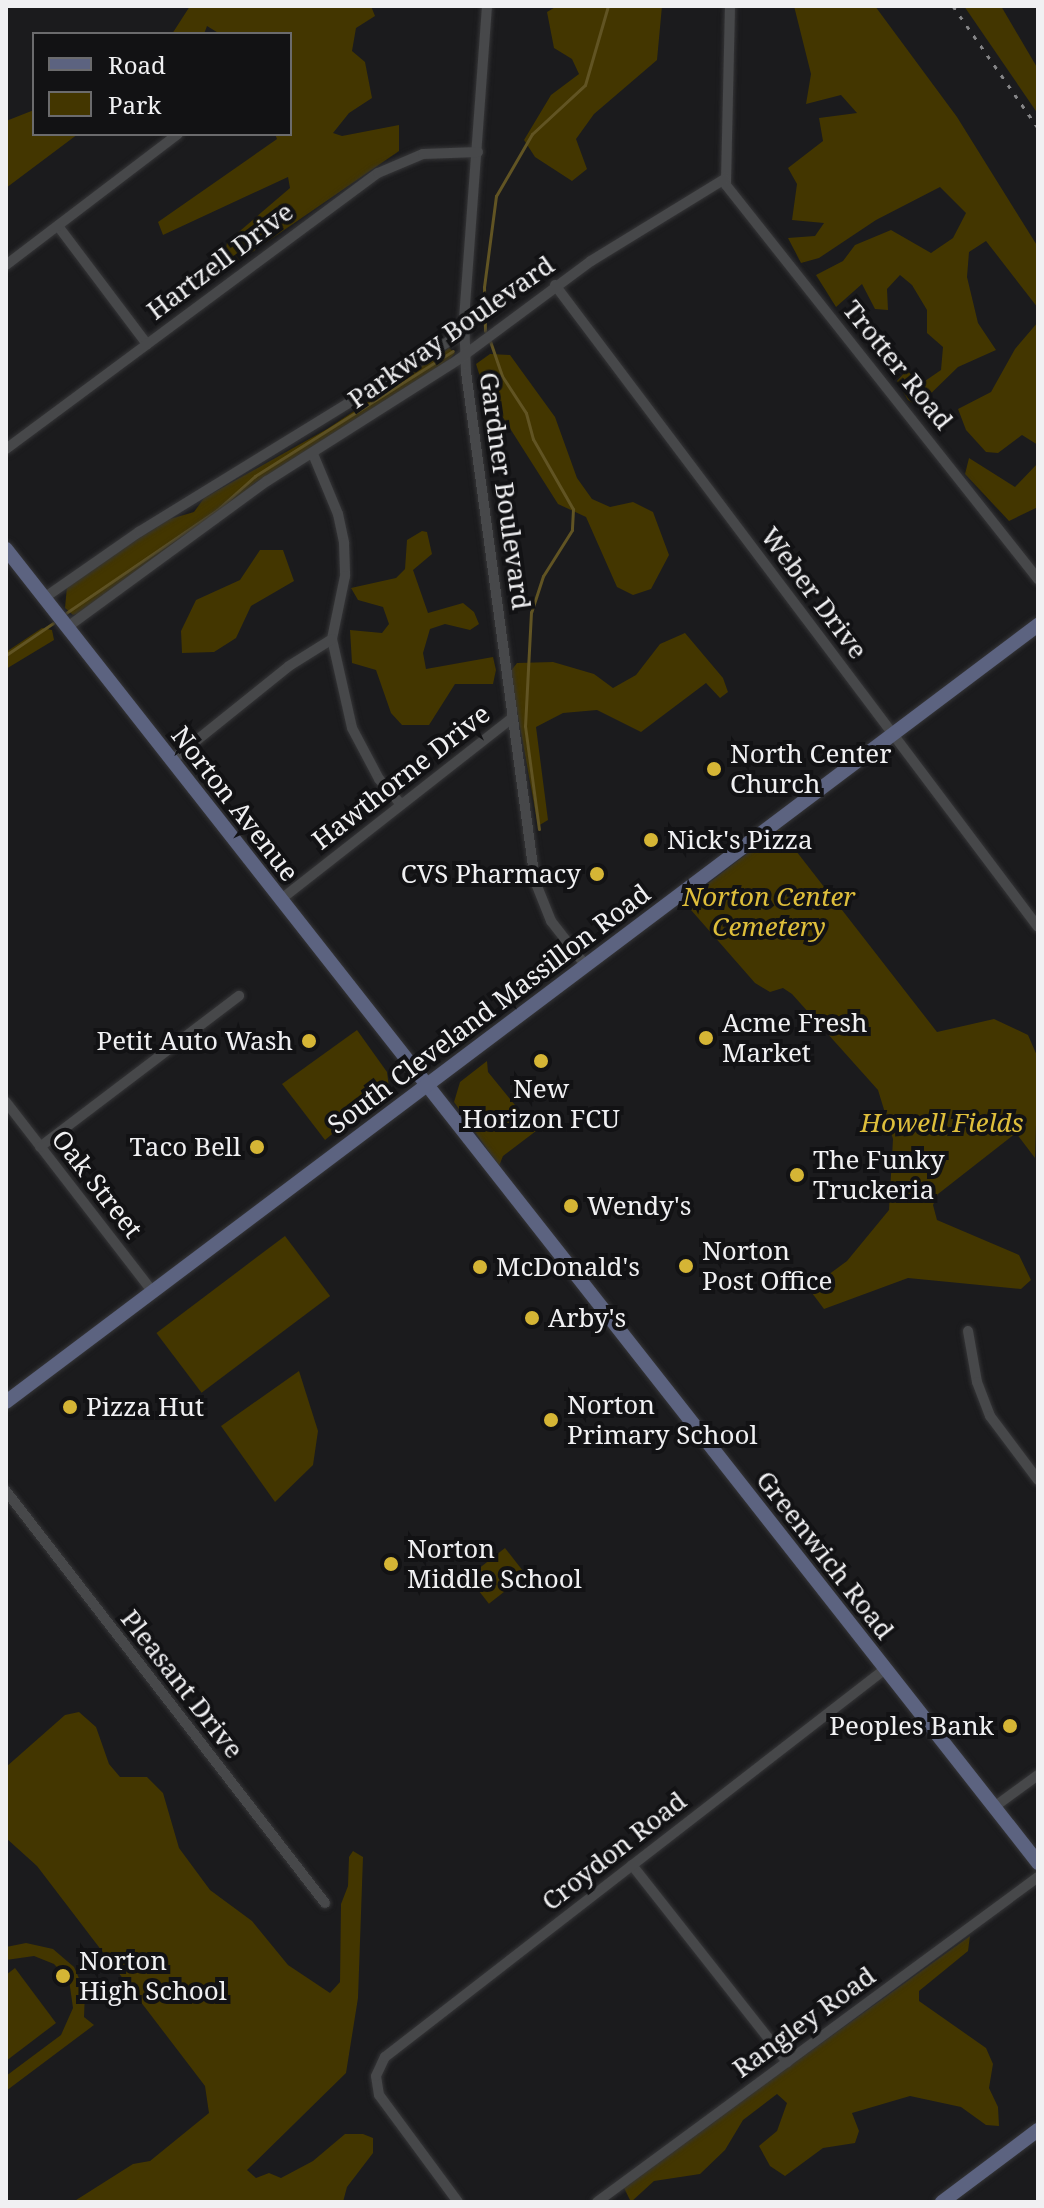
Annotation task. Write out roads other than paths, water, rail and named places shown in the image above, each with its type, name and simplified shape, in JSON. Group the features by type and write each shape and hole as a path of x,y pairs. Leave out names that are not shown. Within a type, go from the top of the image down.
{"main road":[{"name":"Norton Avenue","path":"6,549 427,1087"},
{"name":"South Cleveland Massillon Road","path":"6,1402 1038,625"},
{"name":"Greenwich Road","path":"427,1087 1038,1863"},
{"path":"942,2202 1038,2130"}],"street":[{"name":"Gardner Boulevard","path":"487,6 464,354 537,889 551,921 586,966"},
{"path":"725,179 730,6"},
{"path":"6,265 175,136"},
{"name":"Hartzell Drive","path":"6,449 397,161 440,152 478,152"},
{"name":"Parkway Boulevard","path":"66,628 202,534 247,495 464,354 555,285 725,179"},
{"name":"Trotter Road","path":"725,179 1038,579"},
{"path":"58,226 147,344"},
{"name":"Weber Drive","path":"555,285 1038,927"},
{"name":"Parkway Boulevard","path":"44,598 139,532 463,333"},
{"path":"313,454 338,514 344,543 345,576 332,639 352,728 379,779 401,804"},
{"path":"171,761 289,666 332,639"},
{"name":"Hawthorne Drive","path":"280,900 512,718"},
{"path":"40,1147 239,996"},
{"name":"Oak Street","path":"8,1108 153,1292"},
{"path":"968,1331 977,1382 990,1416 1038,1480"},
{"name":"Pleasant Drive","path":"6,1491 325,1903"},
{"name":"Croydon Road","path":"458,2202 382,2102 376,2072 390,2052 884,1670"},
{"path":"994,1807 1038,1775"},
{"path":"632,1865 787,2062"},
{"name":"Rangley Road","path":"597,2202 1038,1877"}],"waterway":[{"path":"485,331 484,287 496,196 532,134 585,85 608,6"},
{"path":"490,341 502,376 526,413 533,439 573,509 572,530 543,576 531,612 525,726 539,829"},
{"path":"66,613 217,510 255,476 453,351"},
{"path":"6,655 53,623"}],"railway":[{"path":"953,6 1038,128"}],"place":[{"name":"North Center Church","path":"714,769"},
{"name":"Nick's Pizza","path":"651,840"},
{"name":"CVS Pharmacy","path":"597,874"},
{"name":"Acme Fresh Market","path":"706,1038"},
{"name":"Petit Auto Wash","path":"309,1041"},
{"name":"New Horizon FCU","path":"541,1061"},
{"name":"Taco Bell","path":"257,1147"},
{"name":"The Funky Truckeria","path":"797,1175"},
{"name":"Wendy's","path":"571,1206"},
{"name":"Norton Post Office","path":"686,1266"},
{"name":"McDonald's","path":"480,1267"},
{"name":"Arby's","path":"532,1318"},
{"name":"Pizza Hut","path":"70,1407"},
{"name":"Norton Primary School","path":"551,1420"},
{"name":"Norton Middle School","path":"391,1564"},
{"name":"Peoples Bank","path":"1010,1726"},
{"name":"Norton High School","path":"63,1976"}],"park label":[{"name":"Norton Center Cemetery","path":"769,912"},
{"name":"Howell Fields","path":"942,1123"}]}
